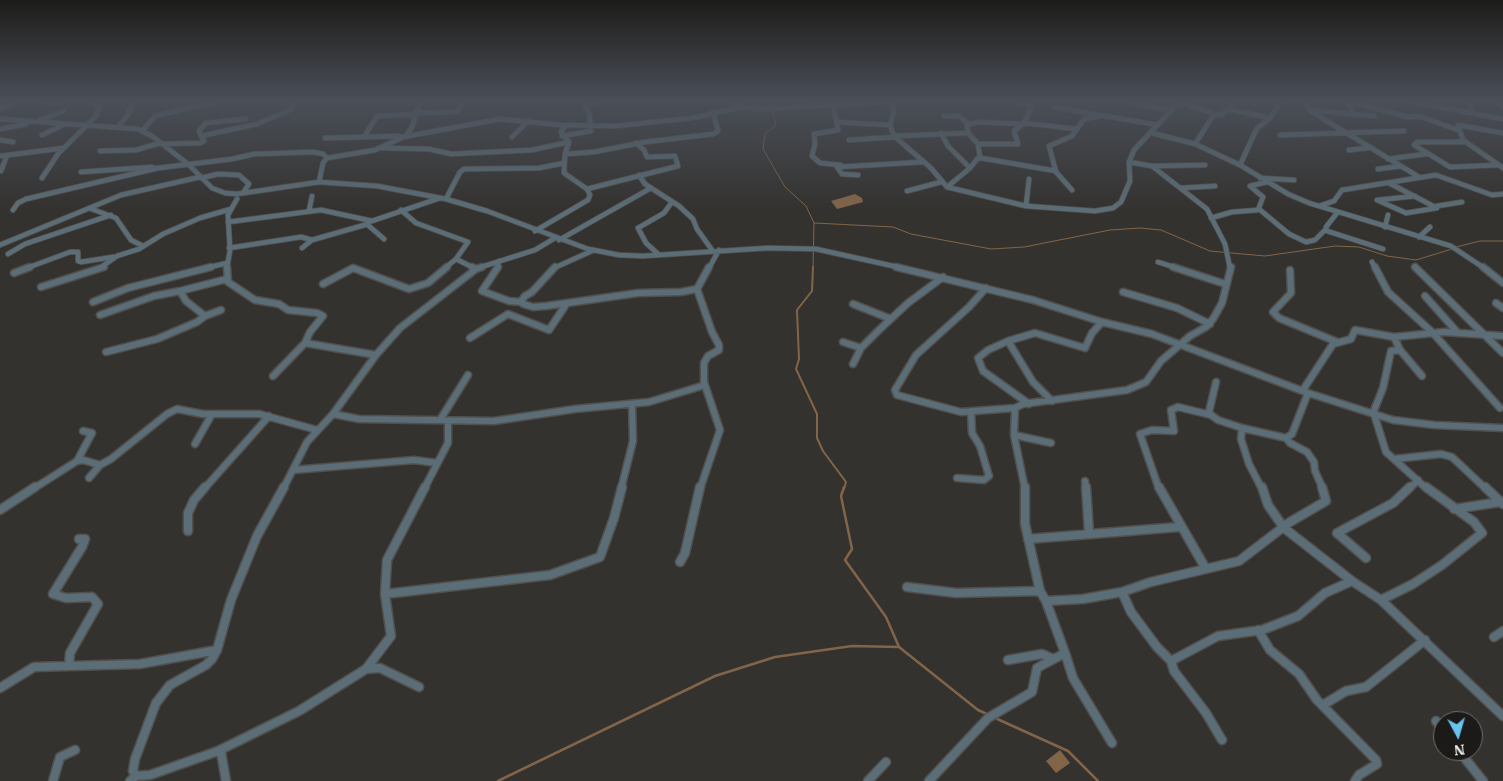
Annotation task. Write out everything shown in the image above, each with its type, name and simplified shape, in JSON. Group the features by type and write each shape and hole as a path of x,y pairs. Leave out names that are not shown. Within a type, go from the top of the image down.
{"street":[{"path":"42,178 64,148 74,138"},
{"path":"153,138 188,164 200,177 218,191 244,193 319,182 367,184 444,198 488,211 557,239 619,255 712,250 814,249 986,288 1182,344 1306,391 1374,413 1416,423 1503,428"},
{"path":"100,151 136,150 161,144 196,144 204,142 202,138"},
{"path":"382,148 400,138"},
{"path":"565,138 569,142"},
{"path":"564,154 594,152 636,143 673,138"},
{"path":"814,138 812,156 820,163 841,165 923,162"},
{"path":"848,140 866,138"},
{"path":"898,138 947,187 1026,206 1062,210 1113,208 1121,202 1128,186 1129,162 1139,143 1145,138"},
{"path":"944,138 970,168"},
{"path":"973,138 978,144 980,158"},
{"path":"978,144 1018,144 1016,138"},
{"path":"1066,138 1049,146 1056,171 1072,190"},
{"path":"1173,138 1195,144 1240,165 1267,182 1337,213 1451,246 1466,254 1503,282"},
{"path":"1195,144 1199,138"},
{"path":"1240,165 1252,138"},
{"path":"1353,138 1419,177"},
{"path":"1463,138 1465,142 1501,167"},
{"path":"0,140 13,142"},
{"path":"319,182 323,163 327,158 382,148 428,149 451,154 532,150 569,142"},
{"path":"535,231 588,200 590,194 587,189 566,175 564,154 569,142"},
{"path":"1465,142 1414,144 1426,154 1450,167 1501,167"},
{"path":"587,189 678,166 675,156 647,157 644,150 636,143"},
{"path":"0,156 64,148"},
{"path":"1349,150 1368,148"},
{"path":"13,210 18,203 26,199 158,168 232,159 254,154 319,152 327,158"},
{"path":"1388,159 1426,154"},
{"path":"1,171 7,155"},
{"path":"980,158 1056,171"},
{"path":"947,187 980,158"},
{"path":"1129,162 1152,166 1205,165"},
{"path":"302,248 312,240 401,210 444,198 454,186 460,172 464,169 539,168 564,163"},
{"path":"841,165 837,168 842,174 858,175"},
{"path":"986,288 964,312 919,351 895,390 897,395 936,404 955,411 971,411 1015,408 1029,404 1138,387 1146,382 1161,361 1210,324 1219,311 1225,284 1230,272 1228,252 1207,209 1152,166"},
{"path":"1378,169 1401,166"},
{"path":"81,172 115,168 158,168"},
{"path":"0,245 132,191 218,174 239,175 250,184 244,193"},
{"path":"639,175 645,184 693,219 697,229 712,250"},
{"path":"1319,206 1334,202 1342,190 1440,175 1492,195 1503,194"},
{"path":"1260,178 1294,180"},
{"path":"1026,206 1029,179"},
{"path":"907,191 941,182"},
{"path":"1259,209 1263,197 1250,186 1267,182"},
{"path":"1388,183 1437,206"},
{"path":"1181,188 1215,186"},
{"path":"468,375 444,421 448,443 387,560 385,594 391,636 366,669 299,711 218,751 150,775 133,778 135,759 162,692 170,684 206,665 216,650 231,600 257,536 307,442 333,414 376,355 400,328 444,296 476,269 535,250 651,188"},
{"path":"309,211 312,196"},
{"path":"1416,196 1377,200 1406,213 1462,202"},
{"path":"227,279 229,248 228,215 237,200"},
{"path":"658,254 646,243 638,228 660,216 672,202"},
{"path":"89,208 111,215 121,221 130,240 143,246"},
{"path":"1211,218 1232,212 1259,209 1289,234 1306,242 1315,240 1326,229 1337,213"},
{"path":"14,273 70,252 78,252 78,261 81,262 117,256 143,246 200,218 231,210"},
{"path":"228,222 330,210 368,222 384,239"},
{"path":"323,284 353,268 398,286 415,288 428,283 456,259 468,245 468,242 416,223 401,210"},
{"path":"8,254 25,244 111,215"},
{"path":"1385,227 1388,215"},
{"path":"1419,237 1430,227"},
{"path":"1326,229 1345,238 1383,249"},
{"path":"229,248 285,238 312,240"},
{"path":"522,302 525,296 532,292 555,267 594,250"},
{"path":"680,562 685,553 702,481 714,454 720,430 705,385 704,362 708,356 719,350 719,345 712,332 697,289 719,250"},
{"path":"41,287 96,270 117,256"},
{"path":"456,259 476,269"},
{"path":"499,261 500,265 482,291 533,307 638,293 675,292 697,289"},
{"path":"1158,262 1225,284"},
{"path":"1372,262 1388,292 1432,332 1500,408"},
{"path":"93,302 128,288 227,263"},
{"path":"1416,268 1503,353"},
{"path":"1290,270 1291,293 1273,312 1279,318 1337,342"},
{"path":"1494,276 1503,276"},
{"path":"853,364 861,348 890,319 943,277"},
{"path":"100,315 154,296 227,279"},
{"path":"227,279 255,300 279,304 282,308 288,310 322,314 322,318 310,332 305,343 274,376"},
{"path":"180,291 186,301 205,316"},
{"path":"1123,292 1170,306 1210,324"},
{"path":"1425,296 1458,333"},
{"path":"470,338 508,314 549,330 567,303"},
{"path":"1496,303 1503,308"},
{"path":"853,304 890,319"},
{"path":"106,352 168,335 221,310"},
{"path":"1029,404 983,371 978,363 978,358 988,350 1008,341 1035,333 1085,348 1092,333 1102,322"},
{"path":"1286,438 1289,438 1292,434 1306,391 1306,381 1334,344 1351,339 1355,330 1394,337 1432,332 1503,336"},
{"path":"1394,337 1400,350 1422,376"},
{"path":"1008,341 1033,382 1052,401"},
{"path":"843,342 861,348"},
{"path":"305,343 376,355"},
{"path":"1381,600 1413,584 1482,533 1474,522 1454,509 1418,480 1394,459 1382,445 1374,413 1383,388 1391,351 1400,350"},
{"path":"1211,415 1209,412 1216,382"},
{"path":"333,414 358,420 494,421 575,409 649,402 705,385"},
{"path":"385,594 550,576 600,557 614,518 633,441 632,404"},
{"path":"1046,601 1083,599 1122,592 1151,582 1206,570 1240,561 1290,522 1327,498 1311,457 1302,449 1290,443 1286,438 1242,428 1218,420 1211,415 1178,406 1171,410 1174,431 1152,430 1140,434 1161,493 1179,527 1206,570"},
{"path":"1015,408 1014,435 1024,484 1025,524 1040,591 1046,601 1073,678 1112,743"},
{"path":"89,478 100,465 111,459 172,411 181,409 212,414 247,413 269,416 318,430"},
{"path":"958,478 984,480 989,476 980,446 972,433 971,411"},
{"path":"195,444 212,414"},
{"path":"188,531 188,513 194,500 269,416"},
{"path":"1242,428 1241,439 1249,464 1261,486 1268,505 1284,528 1352,581 1381,600 1503,716"},
{"path":"77,462 92,433 83,431"},
{"path":"1014,435 1051,443"},
{"path":"1394,459 1441,454 1452,456 1502,503"},
{"path":"0,510 77,462 83,460 100,465"},
{"path":"293,470 414,460 437,463"},
{"path":"1085,480 1089,532"},
{"path":"1366,558 1337,533 1393,503 1418,480"},
{"path":"1454,509 1502,503"},
{"path":"1028,539 1048,539 1089,532 1179,527"},
{"path":"69,666 70,652 98,604 96,599 92,597 66,598 53,594 82,547 85,539 79,539"},
{"path":"1171,661 1218,636 1258,630 1298,616 1325,593 1352,581"},
{"path":"907,587 956,593 1040,591"},
{"path":"1122,592 1131,612 1157,647 1171,661 1174,672 1206,713 1222,740"},
{"path":"1258,630 1270,650 1299,674 1323,705 1376,760 1377,764 1360,775 1355,781"},
{"path":"1494,637 1503,631"},
{"path":"1323,705 1346,691 1366,687 1424,640"},
{"path":"0,688 34,667 140,664 216,650"},
{"path":"929,781 991,716 1032,692 1037,668 1065,653"},
{"path":"1008,660 1042,654 1053,659"},
{"path":"366,669 380,668 419,687"},
{"path":"53,781 60,757 75,750"},
{"path":"218,751 221,752 226,781"},
{"path":"1467,761 1483,781"},
{"path":"868,781 886,762"}],"shaded area":[{"path":"855,194 862,198 863,202 837,209 831,201"},
{"path":"1060,750 1070,763 1056,773 1046,761"}],"waterway":[{"path":"764,138 763,149 785,187 806,206 814,223"},
{"path":"813,268 814,223"},
{"path":"814,223 893,227 911,234 991,249 1024,247 1110,230 1140,228 1161,230 1210,251 1265,256 1335,246 1359,247 1387,256 1416,260 1452,249"},
{"path":"1456,247 1480,241 1503,241"},
{"path":"813,267 812,291 797,310 799,359 796,369 817,414 817,438 823,451 846,482 844,489"},
{"path":"844,487 841,496 852,549 845,560 886,617 899,647"},
{"path":"498,781 715,676 775,657 852,646 899,647"},
{"path":"899,647 978,710 989,715"},
{"path":"995,718 1068,751 1098,781"}]}
